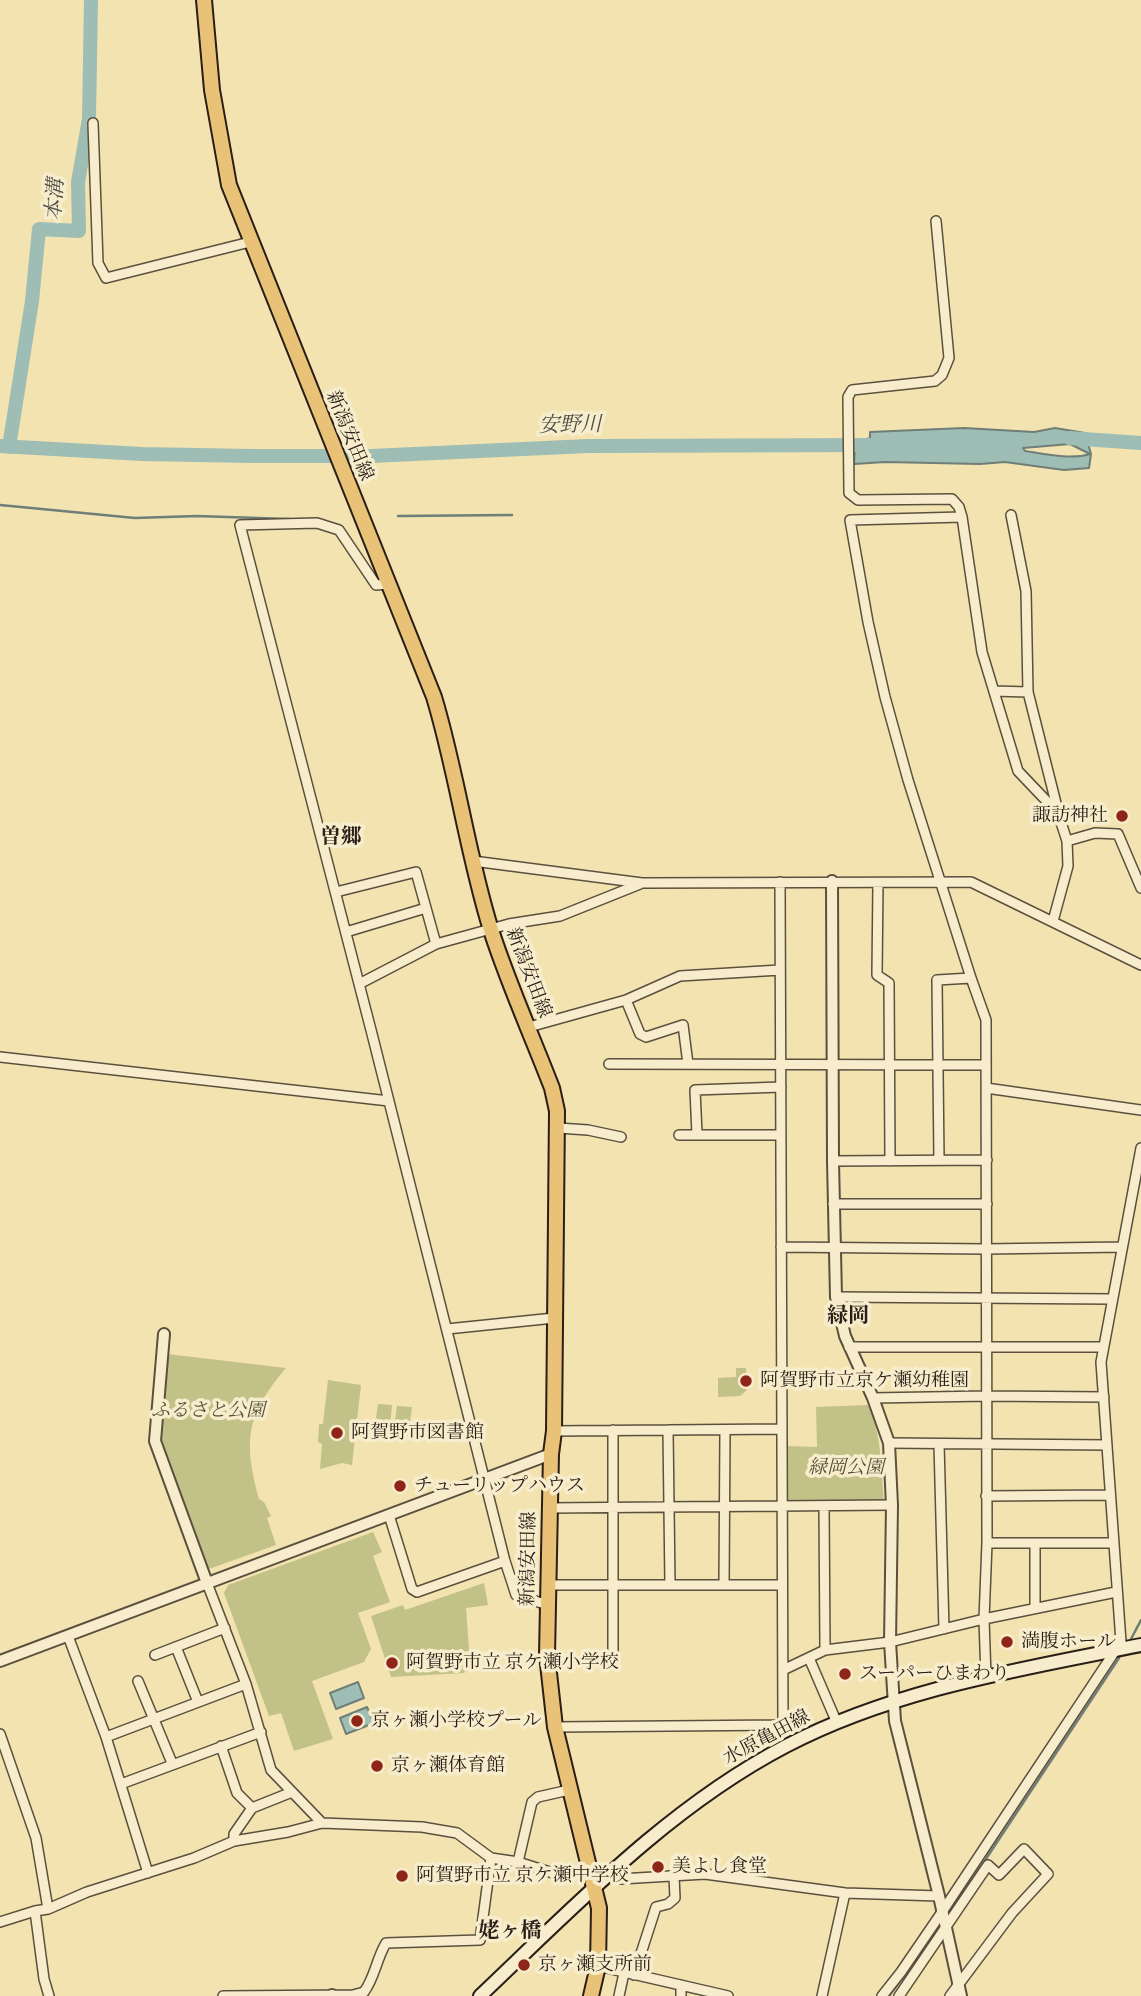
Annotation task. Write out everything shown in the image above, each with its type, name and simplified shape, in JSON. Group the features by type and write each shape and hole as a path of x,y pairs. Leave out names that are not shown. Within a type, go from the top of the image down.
{"main road":[{"name":"新潟安田線","path":"204,0 218,129 229,185 434,697 491,929 552,1088 558,1128 554,1431 551,1454 547,1655 555,1727 599,1908 598,1966 591,1996"},
{"name":"水原亀田線","path":"480,1996 612,1871 674,1821 747,1768 789,1744 894,1701 1141,1645"}],"street":[{"path":"93,123 98,263 106,278 250,242"},
{"path":"936,221 949,358 947,367 935,381 852,390 848,397 849,493 858,500 952,499 959,507 982,652 1018,771 1058,813"},
{"path":"1012,514 1026,591 1028,692 1067,841 1068,866 1053,921"},
{"path":"962,517 850,520 868,622 885,697 908,780 986,1020 986,1678"},
{"path":"388,584 376,585 339,530 330,525 240,525 505,1561 516,1595 548,1605"},
{"path":"994,691 1028,692"},
{"path":"1067,841 1095,833 1118,834 1141,888"},
{"path":"473,861 642,883 971,882 1141,965"},
{"path":"336,892 416,872 436,944"},
{"path":"832,881 832,1161 836,1297 849,1347 873,1398 889,1443 892,1505 890,1642 895,1721 960,1990"},
{"path":"555,1727 783,1725 780,882"},
{"path":"359,984 436,944 491,929 560,916 642,883"},
{"path":"878,883 877,975 889,983 890,1161"},
{"path":"346,932 426,908"},
{"path":"529,1027 626,1000 680,975 780,970"},
{"path":"939,1160 937,980 971,978"},
{"path":"626,1000 640,1034 646,1037 683,1025 688,1064"},
{"path":"0,1057 389,1101"},
{"path":"608,1064 986,1065"},
{"path":"697,1134 695,1090 781,1087"},
{"path":"986,1088 1141,1110"},
{"path":"558,1128 589,1130 621,1137"},
{"path":"679,1135 781,1135"},
{"path":"881,1996 942,1912 1121,1642 1101,1362 1141,1148"},
{"path":"832,1161 987,1160"},
{"path":"833,1204 987,1204"},
{"path":"782,1247 1122,1247"},
{"path":"836,1297 1111,1299"},
{"path":"447,1329 554,1318"},
{"path":"164,1334 155,1441 246,1684 271,1770 322,1823"},
{"path":"849,1347 1102,1347"},
{"path":"873,1398 1104,1397"},
{"path":"554,1431 782,1429"},
{"path":"612,1430 613,1655"},
{"path":"668,1430 670,1585"},
{"path":"724,1585 725,1430"},
{"path":"889,1443 1106,1445"},
{"path":"939,1444 944,1629"},
{"path":"0,1661 551,1454"},
{"path":"986,1496 1110,1495"},
{"path":"550,1508 892,1505"},
{"path":"824,1506 825,1650"},
{"path":"389,1514 412,1589 417,1592 505,1561"},
{"path":"987,1543 1113,1544"},
{"path":"1035,1544 1035,1608"},
{"path":"547,1585 782,1585"},
{"path":"783,1670 825,1650 890,1642 984,1619 1116,1592"},
{"path":"155,1655 225,1628"},
{"path":"68,1636 106,1737 148,1873"},
{"path":"176,1647 198,1702"},
{"path":"809,1658 837,1723"},
{"path":"138,1681 172,1763"},
{"path":"106,1737 246,1684"},
{"path":"121,1784 261,1731"},
{"path":"0,1734 36,1838 48,1909"},
{"path":"221,1746 237,1793 252,1808"},
{"path":"518,1862 532,1802 538,1797 569,1790"},
{"path":"234,1841 234,1834 252,1808 292,1793"},
{"path":"0,1922 48,1909 87,1892 194,1858 234,1841 289,1832 322,1823 422,1827 457,1833 491,1858 518,1862 553,1873 578,1872 588,1868"},
{"path":"900,1996 988,1865 999,1875 1024,1849 1048,1874 1012,1913 960,1990 950,1996"},
{"path":"223,1996 353,1995 364,1992 371,1982 377,1958 386,1943 480,1940 491,1858"},
{"path":"612,1871 620,1879 705,1874 845,1893 939,1896"},
{"path":"619,1996 656,1907 668,1904 675,1898 674,1876"},
{"path":"822,1996 845,1893"},
{"path":"34,1911 49,1996"},
{"path":"598,1966 728,1996"},
{"path":"681,1985 681,1996"}],"green space":[{"name":"ふるさと公園","path":"167,1354 286,1368 263,1400 256,1415 250,1444 259,1499 264,1502 271,1516 267,1518 276,1545 209,1569 158,1438"},
{"path":"736,1368 746,1368 747,1390 740,1396 718,1397 718,1378 736,1377"},
{"name":"阿賀野市図書館","path":"328,1380 361,1385 352,1465 342,1463 320,1469 322,1444 318,1442 319,1424 323,1424"},
{"path":"378,1404 392,1405 389,1435 374,1433"},
{"name":"緑岡公園","path":"868,1405 878,1440 884,1502 788,1503 787,1446 817,1447 816,1407"},
{"path":"397,1406 412,1407 408,1436 393,1435"},
{"path":"373,1532 382,1552 373,1556 390,1602 358,1613 371,1649 364,1662 312,1681 333,1739 294,1751 281,1713 269,1716 224,1593 228,1585"},
{"path":"484,1583 488,1605 466,1608 470,1663 464,1673 391,1677 371,1616 403,1605 405,1610"}],"water":[{"path":"964,428 1034,432 1055,428 1085,433 1091,454 1089,468 1064,470 1005,462 854,464 857,444 870,438 870,432","holes":["1070,444 1090,454 1058,456 1025,451 1023,448"]},
{"path":"358,1682 364,1698 336,1709 330,1693"},
{"name":"京ヶ瀬小学校プール","path":"367,1707 374,1723 346,1734 340,1718"}],"waterway":[{"name":"本溝","path":"9,447 32,301 39,229 79,231 78,182 89,119 91,0"},
{"name":"安野川","path":"1069,438 1141,443"},
{"name":"安野川","path":"0,446 142,454 371,456 588,446 874,445"},
{"path":"0,505 135,518 197,516 289,519"},
{"path":"398,516 512,515"},
{"path":"1131,1639 1141,1620"},
{"path":"966,1889 1119,1658"},
{"path":"889,1996 937,1932"}],"place":[{"name":"諏訪神社","path":"1122,816"},
{"name":"阿賀野市立京ケ瀬幼稚園","path":"746,1381"},
{"name":"阿賀野市図書館","path":"337,1433"},
{"name":"チューリップハウス","path":"400,1486"},
{"name":"満腹ホール","path":"1007,1642"},
{"name":"阿賀野市立 京ケ瀬小学校","path":"392,1663"},
{"name":"スーパーひまわり","path":"845,1674"},
{"name":"京ヶ瀬小学校プール","path":"357,1721"},
{"name":"京ヶ瀬体育館","path":"377,1766"},
{"name":"美よし食堂","path":"658,1867"},
{"name":"阿賀野市立 京ケ瀬中学校","path":"402,1876"},
{"name":"京ヶ瀬支所前","path":"524,1965"}],"district":[{"name":"曽郷","path":"341,838"},
{"name":"緑岡","path":"848,1317"},
{"name":"姥ヶ橋","path":"510,1932"}]}
